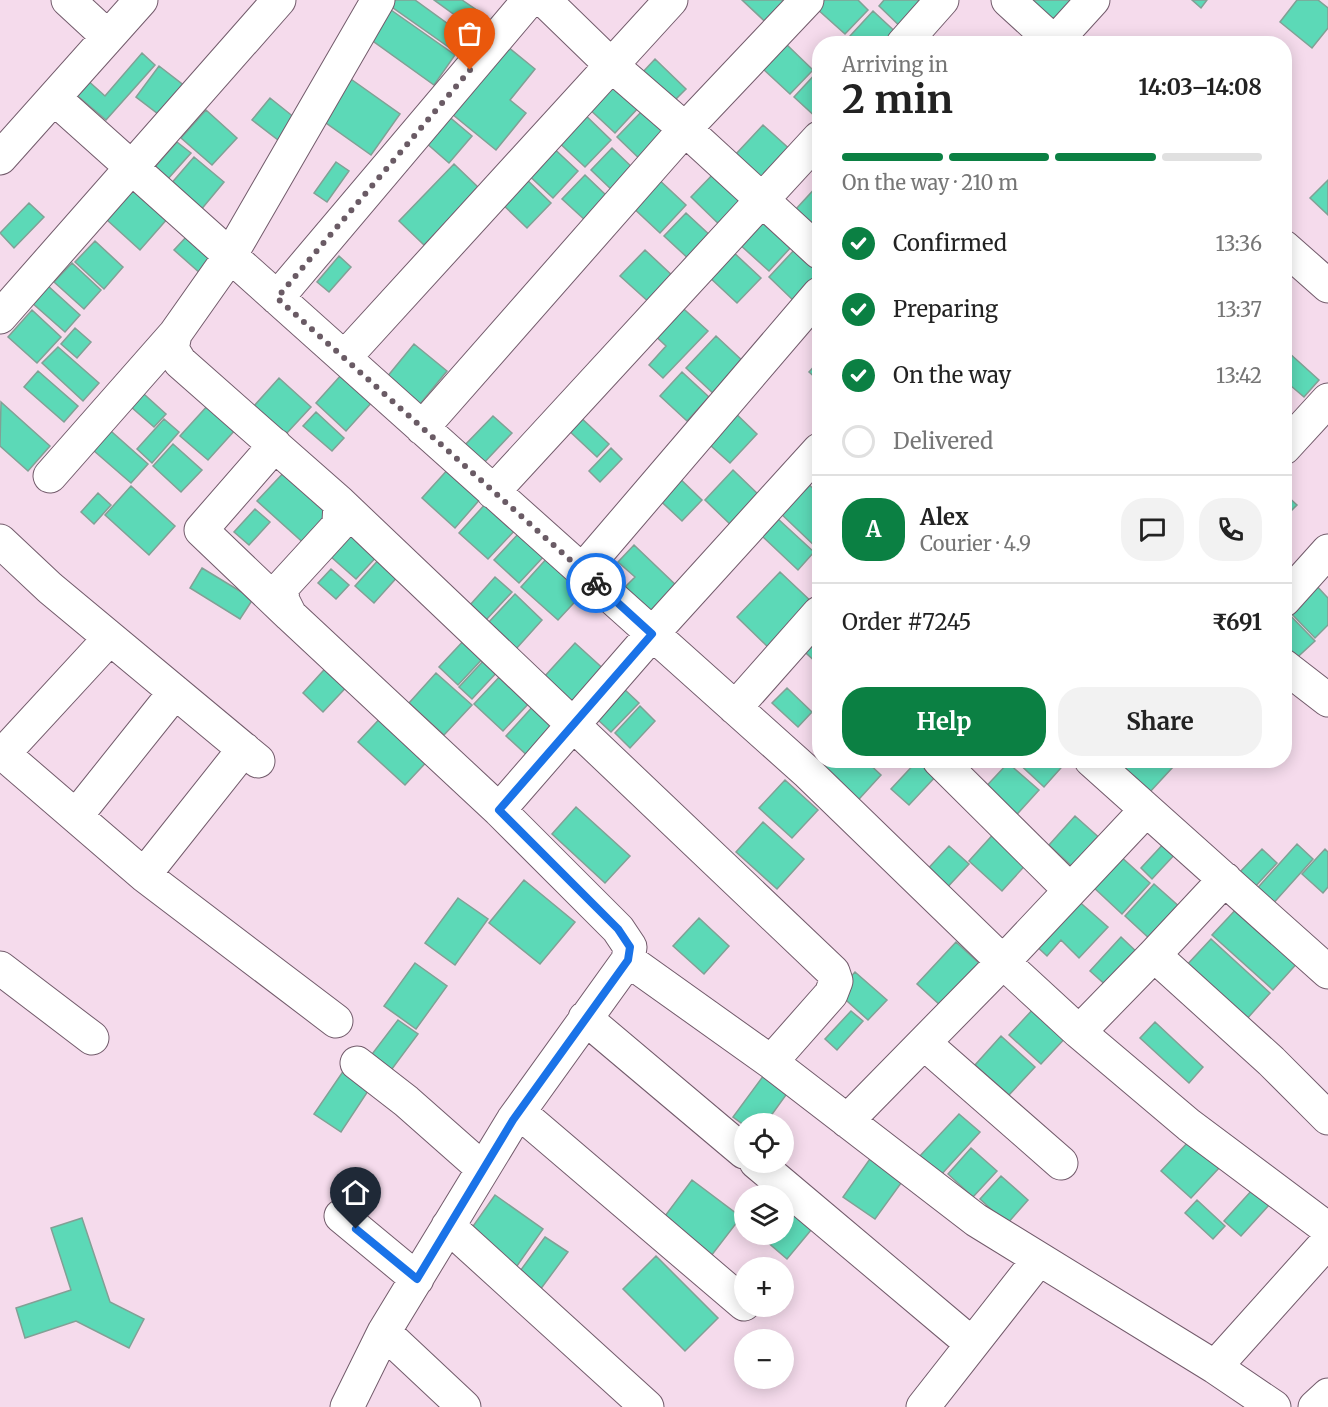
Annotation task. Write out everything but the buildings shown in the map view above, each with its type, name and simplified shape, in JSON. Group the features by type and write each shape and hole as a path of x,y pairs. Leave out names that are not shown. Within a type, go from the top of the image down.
{"street":[{"path":"68,0 108,37"},
{"path":"0,158 141,0"},
{"path":"0,317 279,0"},
{"path":"50,476 175,334 230,256 378,0"},
{"path":"277,298 529,0"},
{"path":"544,0 610,64 685,129 812,246"},
{"path":"345,357 610,64 671,0"},
{"path":"422,428 685,129 807,0"},
{"path":"910,36 942,0"},
{"path":"1008,0 1047,36"},
{"path":"1061,36 1093,0"},
{"path":"54,99 735,708 812,765"},
{"path":"493,492 812,146"},
{"path":"1292,254 1328,286"},
{"path":"582,571 812,302"},
{"path":"175,334 172,349 180,362 340,503 832,972 836,981 831,994 771,1062"},
{"path":"1292,439 1328,400"},
{"path":"275,445 201,530 499,810 618,929 630,947 628,960 519,1112 483,1169 384,1332 347,1407"},
{"path":"499,810 652,634 812,458"},
{"path":"290,615 282,600 283,586 337,527 340,503"},
{"path":"0,541 50,588 251,755 144,875"},
{"path":"1292,591 1328,551"},
{"path":"735,708 812,621"},
{"path":"110,638 2,752 144,875 336,1021"},
{"path":"1292,672 1328,700"},
{"path":"75,816 175,692"},
{"path":"815,768 1003,962 1079,1032 1189,1125 1328,1229"},
{"path":"947,768 1069,889"},
{"path":"1100,768 1328,972"},
{"path":"847,1121 1003,962 1069,889 1146,810"},
{"path":"1079,1032 1225,879"},
{"path":"1154,955 1270,1061 1328,1118"},
{"path":"628,960 771,1062 976,1220 1215,1367 1274,1407"},
{"path":"0,968 92,1038"},
{"path":"585,1018 734,1144"},
{"path":"924,1043 1061,1163"},
{"path":"357,1063 406,1101 483,1169"},
{"path":"519,1112 734,1295"},
{"path":"769,1173 972,1344"},
{"path":"341,1216 417,1279"},
{"path":"448,1226 647,1407"},
{"path":"1215,1367 1328,1241"},
{"path":"923,1407 1039,1259"},
{"path":"384,1332 464,1407"},
{"path":"1315,1407 1328,1395"}],"way so far":[{"path":"470,70 277,298 596,583"}],"route":[{"path":"356,1229 417,1279 513,1120 628,960 630,947 618,929 499,810 652,634 596,583"}]}
